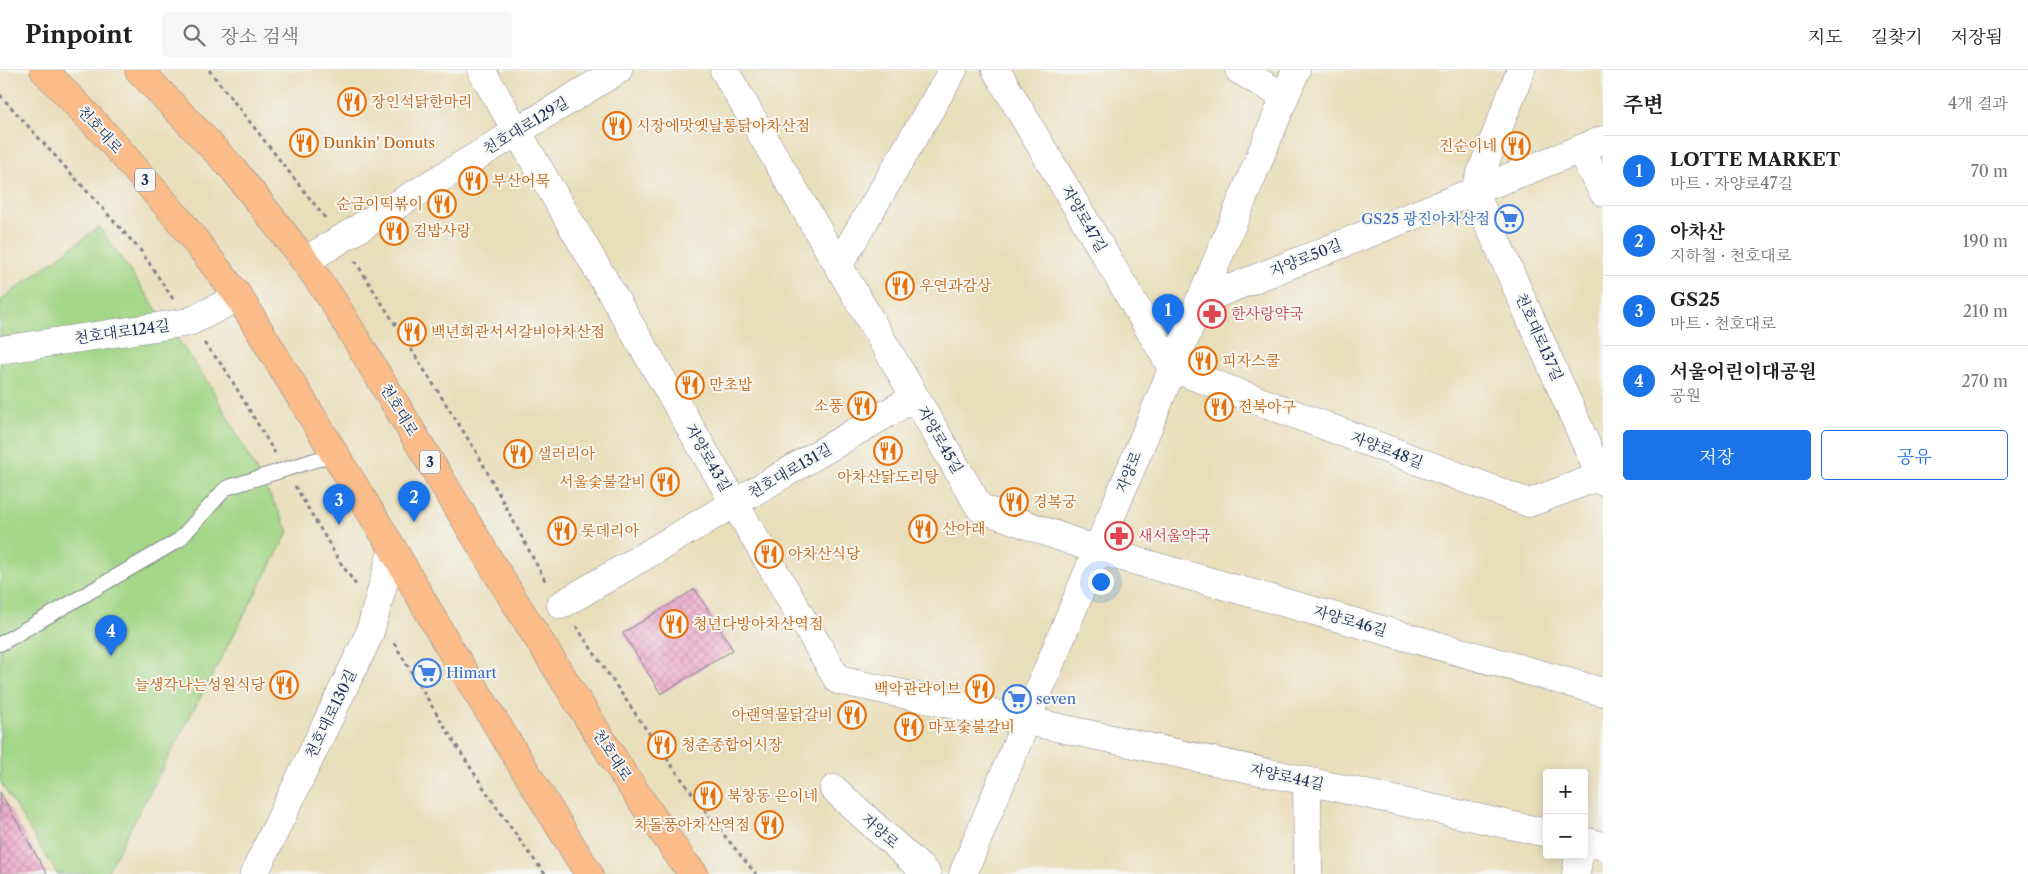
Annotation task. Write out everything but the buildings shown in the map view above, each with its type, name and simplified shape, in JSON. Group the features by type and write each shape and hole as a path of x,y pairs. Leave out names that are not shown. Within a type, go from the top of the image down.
{"main road":[{"name":"천호대로","path":"44,70 104,133 176,216 239,297 393,549 446,642 589,874"},
{"name":"천호대로","path":"139,70 234,170 306,261 333,301 513,599 624,775 682,860 694,874"}],"street":[{"name":"자양로43길","path":"481,70 838,680 1026,721"},
{"name":"천호대로129길","path":"306,261 618,70"},
{"name":"자양로45길","path":"724,70 980,508 1096,550"},
{"path":"838,266 954,70"},
{"name":"자양로47길","path":"996,70 1172,368"},
{"path":"1238,70 1285,97"},
{"name":"자양로","path":"964,874 1096,550 1296,70"},
{"path":"1474,191 1521,70"},
{"name":"자양로50길","path":"1199,301 1591,145 1603,192"},
{"name":"천호대로137길","path":"1474,191 1602,478"},
{"name":"천호대로124길","path":"0,350 189,322 239,297"},
{"name":"자양로48길","path":"1172,368 1529,503 1602,478"},
{"name":"천호대로131길","path":"562,605 915,397"},
{"name":"천호대로130길","path":"254,874 369,635 393,549"},
{"name":"자양로46길","path":"1096,550 1603,692"},
{"name":"자양로44길","path":"1026,721 1543,832"},
{"path":"1307,782 1308,874"},
{"name":"자양로","path":"834,789 927,874"},
{"path":"1588,843 1603,846"},
{"path":"1576,874 1578,859"}],"lane":[{"path":"0,644 179,540 226,488 334,454"}],"path":[{"path":"208,70 237,103 341,238 477,453 544,578 664,756 725,838 756,874"}],"green space":[{"path":"99,227 211,387 289,531 106,874 57,874 0,781 0,301"}],"place":[{"name":"장인석닭한마리","path":"352,102"},
{"name":"시장에맛옛날통닭아차산점","path":"617,126"},
{"name":"Dunkin' Donuts","path":"304,143"},
{"name":"진순이네","path":"1516,146"},
{"name":"부산어묵","path":"473,181"},
{"name":"순금이떡볶이","path":"442,204"},
{"name":"GS25 광진아차산점","path":"1509,219"},
{"name":"김밥사랑","path":"394,231"},
{"name":"우연과감상","path":"900,286"},
{"name":"한사랑약국","path":"1212,314"},
{"name":"백년회관서서갈비아차산점","path":"412,332"},
{"name":"LOTTE MARKET","path":"1168,335"},
{"name":"피자스쿨","path":"1203,361"},
{"name":"만초밥","path":"690,385"},
{"name":"소풍","path":"862,406"},
{"name":"전북아구","path":"1219,407"},
{"name":"아차산닭도리탕","path":"888,451"},
{"name":"샐러리아","path":"518,454"},
{"name":"서울숯불갈비","path":"665,482"},
{"name":"경복궁","path":"1014,502"},
{"name":"아차산","path":"414,522"},
{"name":"GS25","path":"339,525"},
{"name":"산아래","path":"923,529"},
{"name":"롯데리아","path":"562,531"},
{"name":"새서울약국","path":"1119,536"},
{"name":"아차산식당","path":"769,554"},
{"name":"청년다방아차산역점","path":"674,624"},
{"name":"서울어린이대공원","path":"111,656"},
{"name":"Himart","path":"427,673"},
{"name":"늘생각나는성원식당","path":"284,685"},
{"name":"백악관라이브","path":"980,689"},
{"name":"seven","path":"1017,699"},
{"name":"아랜역물닭갈비","path":"852,715"},
{"name":"마포숯불갈비","path":"909,727"},
{"name":"청춘종합어시장","path":"662,745"},
{"name":"북창동 은이네","path":"708,796"},
{"name":"차돌풍아차산역점","path":"769,825"}]}
